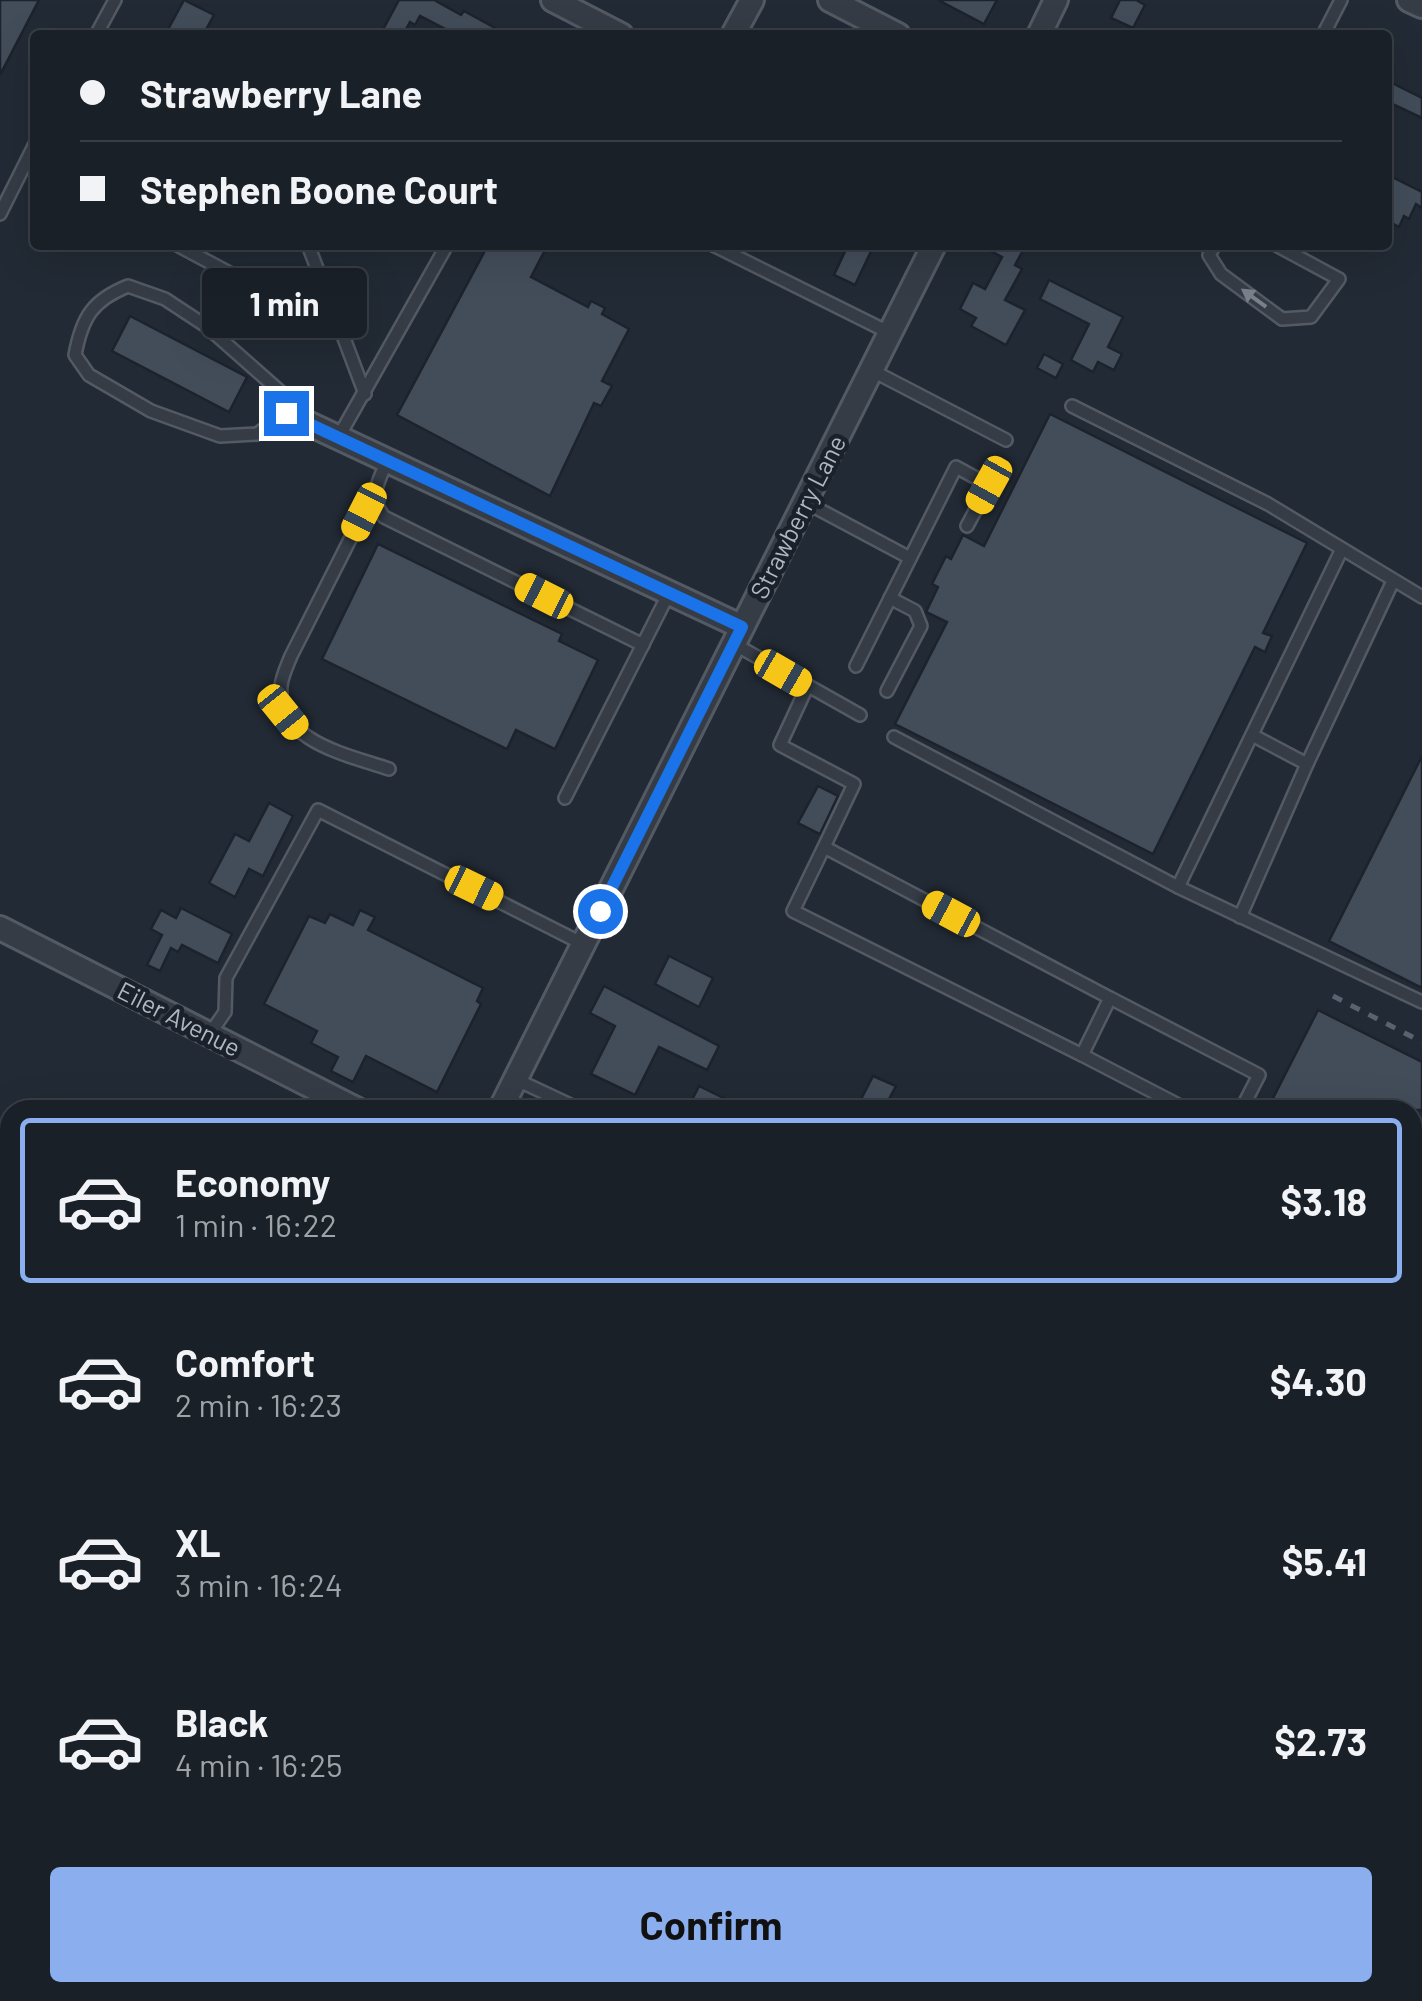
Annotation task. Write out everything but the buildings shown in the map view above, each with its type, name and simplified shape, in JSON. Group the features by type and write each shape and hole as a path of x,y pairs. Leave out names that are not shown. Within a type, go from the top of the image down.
{"street":[{"path":"553,0 611,30"},
{"path":"735,30 752,0"},
{"path":"830,0 888,30"},
{"path":"1041,30 1056,0"},
{"path":"1410,0 1422,6"},
{"name":"Strawberry Lane","path":"505,1100 932,250"},
{"path":"286,413 669,593 738,636"},
{"name":"Eiler Avenue","path":"0,928 338,1100"}],"lane":[{"path":"99,30 115,0"},
{"path":"1325,30 1340,0"},
{"path":"0,214 30,167"},
{"path":"186,250 342,333"},
{"path":"310,250 365,394"},
{"path":"338,438 445,250"},
{"path":"723,250 890,333"},
{"path":"1212,250 1209,255 1221,274 1282,319 1311,317 1338,279 1285,250"},
{"path":"128,286 164,298 258,369 283,394 286,413 258,434 220,436 152,411 89,375 75,355 80,332 102,297 128,286"},
{"path":"871,370 1006,440"},
{"path":"1072,406 1268,504 1422,597"},
{"path":"387,461 281,684 283,712 303,736 389,770"},
{"path":"856,666 956,467 989,485 967,526"},
{"path":"374,492 375,506 384,517 643,644"},
{"path":"805,502 910,558"},
{"path":"1178,887 1341,551"},
{"path":"1240,917 1393,581"},
{"path":"565,798 669,593"},
{"path":"888,691 921,626 916,610 890,598"},
{"path":"738,636 807,687 860,716"},
{"path":"807,687 780,745 854,784 794,911 1169,1100"},
{"path":"1252,735 1307,764"},
{"path":"894,737 1178,887 1422,1002"},
{"path":"209,1035 225,1012 226,978 318,810 583,944"},
{"path":"824,848 1258,1074 1246,1100"},
{"path":"1082,1055 1110,998"},
{"path":"515,1079 560,1100"}],"railway":[{"path":"1333,996 1422,1042"}],"route":[{"path":"286,413 742,627 600,911"}]}
